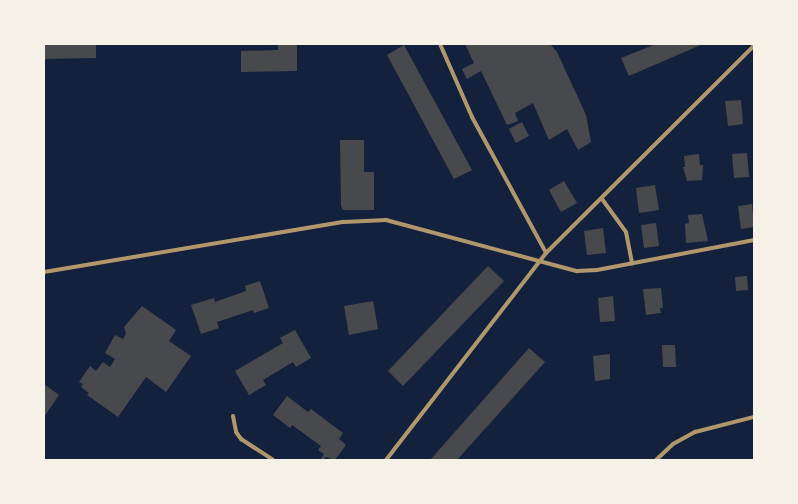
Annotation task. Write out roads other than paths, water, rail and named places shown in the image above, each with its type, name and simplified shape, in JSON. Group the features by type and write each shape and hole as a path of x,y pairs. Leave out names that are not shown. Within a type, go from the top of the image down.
{"lane":[{"path":"440,44 472,117 546,254"},
{"path":"387,460 546,254 754,46"},
{"path":"602,199 626,232 632,263"},
{"path":"44,272 344,222 386,220 577,270 632,263 754,240"},
{"path":"233,416 236,432 241,439 273,460"},
{"path":"656,460 673,444 695,432 754,417"}]}
